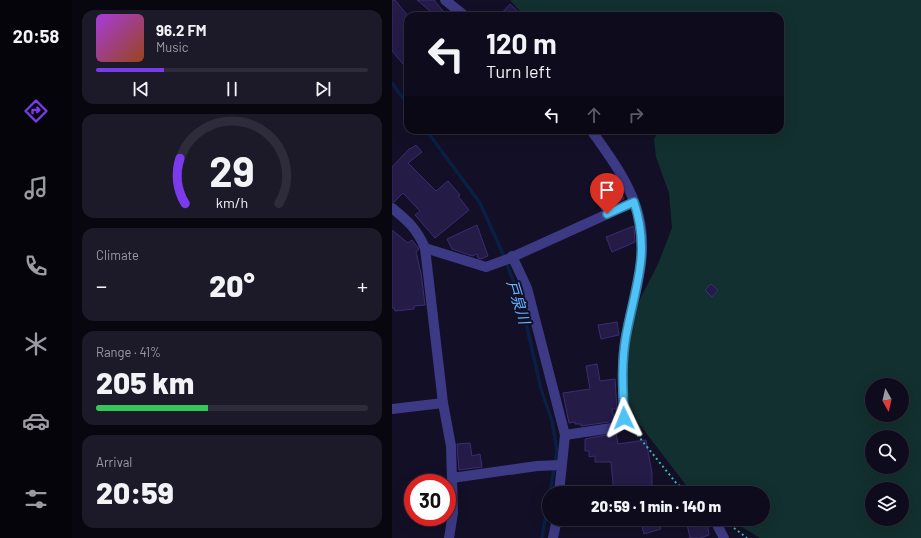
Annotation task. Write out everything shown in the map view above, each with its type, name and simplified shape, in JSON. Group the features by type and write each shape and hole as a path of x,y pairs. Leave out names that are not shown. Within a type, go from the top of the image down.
{"street":[{"path":"445,0 460,12"},
{"path":"565,434 612,428 624,418 622,364 626,335 638,284 643,251 641,229 634,202 622,176 594,134"},
{"path":"425,248 486,267 634,202"},
{"path":"392,208 408,220 420,234 425,248 443,403 451,446 452,474"},
{"path":"510,257 527,288 565,434 560,486"},
{"path":"392,409 443,403"},
{"path":"456,477 537,466 561,465"},
{"path":"449,538 450,526"},
{"path":"553,538 556,526"},
{"path":"718,526 724,538"}],"path":[{"path":"624,418 680,486"},
{"path":"731,526 747,538"}],"green space":[{"path":"510,0 921,0 921,538 760,538 740,526 770,526 770,486 687,486 627,408 621,363 636,307 658,264 672,228 669,193 656,157 654,139 657,134 784,134 784,12 520,12"}],"building":[{"path":"392,0 395,0 405,12 404,65 392,51"},
{"path":"417,0 434,0 444,12 429,12 430,11"},
{"path":"510,4 519,12 503,12"},
{"path":"416,145 422,152 408,163 436,191 448,181 460,195 458,196 469,210 435,238 415,215 420,211 403,193 394,202 392,202 392,167 410,148"},
{"path":"618,187 624,199 602,210 596,198"},
{"path":"477,225 488,256 481,259 478,258 477,254 472,256 452,249 447,239"},
{"path":"634,226 635,242 612,252 606,237"},
{"path":"392,230 408,243 412,240 419,249 416,252 421,273 425,305 414,306 414,309 395,311 394,308 392,308"},
{"path":"711,284 718,290 712,297 705,290"},
{"path":"617,322 619,335 601,339 598,325"},
{"path":"597,364 600,381 615,379 617,409 612,409 614,418 609,422 581,426 581,424 575,424 575,422 569,423 563,393 590,389 586,366"},
{"path":"616,433 618,444 646,440 652,473 652,486 613,486 611,462 595,462 595,456 589,457 589,451 585,451 585,439"},
{"path":"470,443 472,456 480,454 482,467 459,470 457,444"},
{"path":"642,526 660,526 661,529 644,534"},
{"path":"687,526 708,526 709,535 700,538 690,538"}],"waterway":[{"name":"戸泉川","path":"392,83 404,100"},
{"name":"戸泉川","path":"429,134 480,203 517,290 541,389 552,421 557,451 551,486"},
{"name":"戸泉川","path":"542,538 544,526"}],"route":[{"path":"607,214 634,202 639,217 642,234 643,251 638,284 626,335 622,364 624,418"}]}
